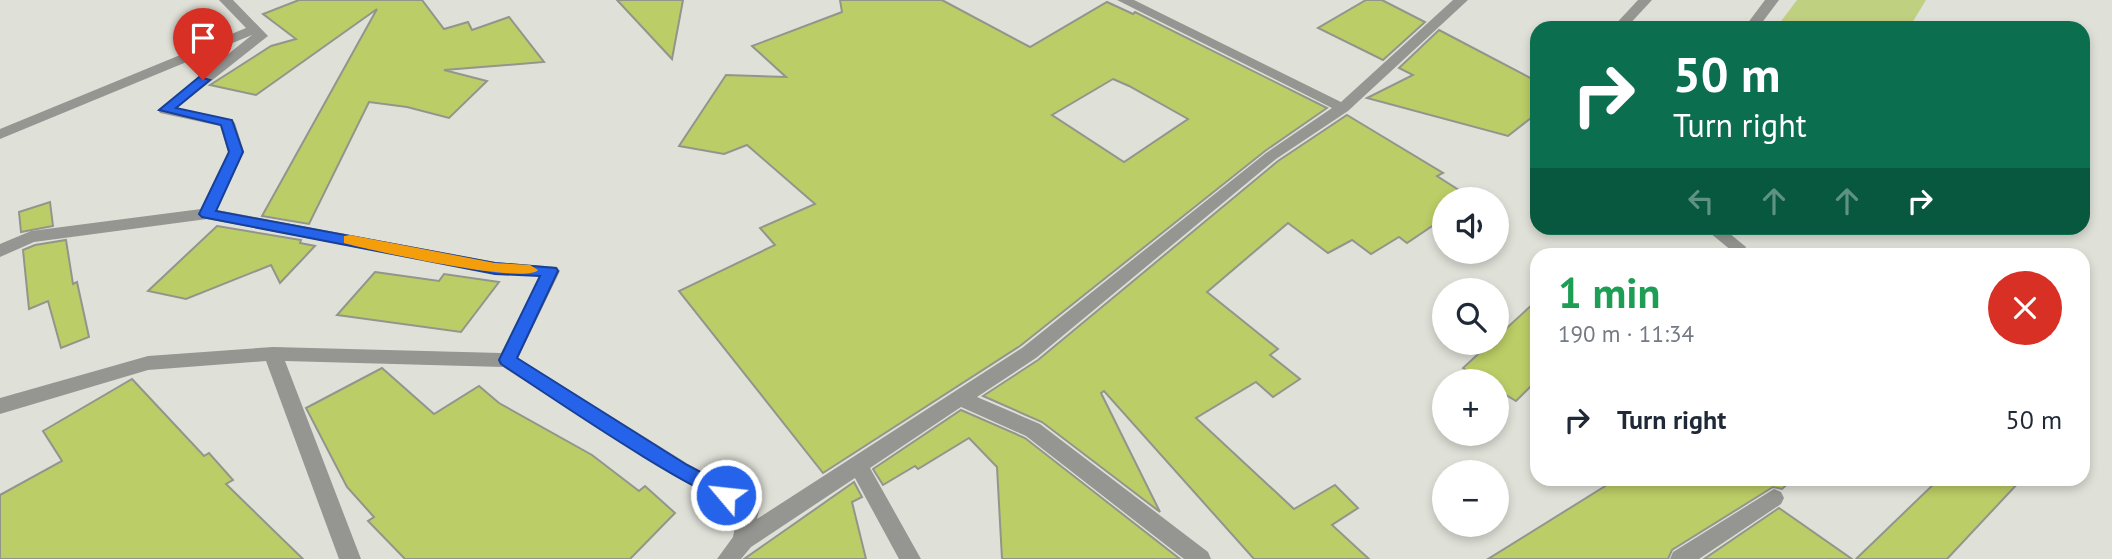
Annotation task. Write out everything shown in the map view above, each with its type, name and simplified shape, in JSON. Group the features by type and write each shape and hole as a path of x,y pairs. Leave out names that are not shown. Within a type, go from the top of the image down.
{"street":[{"path":"207,214 236,152 227,123 165,110 261,36 226,0"},
{"path":"1124,0 1343,108"},
{"path":"728,559 743,540 1029,353 1271,156 1343,108 1461,0"},
{"path":"1626,21 1645,0"},
{"path":"1756,21 1772,0"},
{"path":"0,134 255,29"},
{"path":"0,251 31,237 207,214 495,268 551,271 507,360"},
{"path":"1722,235 1738,247"},
{"path":"273,354 350,559"},
{"path":"0,406 148,363 273,354 507,360 681,470 749,507 743,540"},
{"path":"960,398 1033,430 1200,559"},
{"path":"858,465 910,559"},
{"path":"1681,559 1774,498"}],"green space":[{"path":"1797,0 1926,0 1913,21 1781,21"}],"building":[{"path":"299,0 422,0 444,29 468,22 472,30 509,17 544,62 444,70 487,81 449,118 407,107 369,102 309,224 262,216 377,9 256,95 210,85 271,46 296,39 263,14"},
{"path":"617,0 683,0 672,59"},
{"path":"840,0 942,0 1030,47 1107,2 1133,14 1135,12 1327,108 1265,151 1020,346 823,473 679,291 775,245 760,228 815,204 747,145 724,154 679,146 726,75 786,77 752,46 842,12","holes":["1113,79 1188,119 1124,162 1052,115"]},
{"path":"1366,0 1382,0 1425,22 1383,60 1318,28"},
{"path":"1439,30 1530,78 1530,119 1508,136 1367,98 1413,75 1399,68"},
{"path":"1347,115 1443,173 1437,176 1454,187 1432,187 1432,226 1407,243 1399,237 1371,254 1352,240 1328,253 1288,223 1207,292 1278,349 1270,355 1300,379 1273,397 1256,382 1196,418 1294,509 1335,485 1358,508 1332,525 1369,559 1254,559 1104,391 1101,393 1160,512 1042,422 983,396 1038,360 1278,161"},
{"path":"50,202 53,226 21,232 19,212"},
{"path":"217,226 301,240 300,243 315,246 280,283 271,265 186,299 148,291"},
{"path":"66,240 73,284 77,282 89,337 61,348 48,301 29,309 23,250 35,245"},
{"path":"375,272 439,281 444,274 499,282 461,332 337,315"},
{"path":"1530,307 1530,387 1516,401 1509,397 1509,369 1463,368 1477,355 1509,355 1509,326"},
{"path":"382,368 434,414 479,386 499,403 592,455 639,491 645,486 675,513 630,559 405,559 368,521 374,517 347,487 306,408"},
{"path":"132,379 204,456 209,453 233,480 226,484 303,559 0,559 0,495 62,461 43,431"},
{"path":"961,410 1025,438 1180,559 1002,559 997,467 969,438 918,469 915,466 883,485 873,469"},
{"path":"854,482 862,497 852,502 866,559 744,559"},
{"path":"1605,486 1785,486 1782,489 1773,487 1672,550 1668,559 1488,559"},
{"path":"1932,486 2015,486 1947,559 1856,559"},
{"path":"1779,508 1852,559 1704,559"}],"slow traffic":[{"path":"350,240 495,268 530,270"}],"route":[{"path":"203,80 165,110 227,123 236,152 207,214 495,268 551,271 507,360 681,470 726,495"}]}
